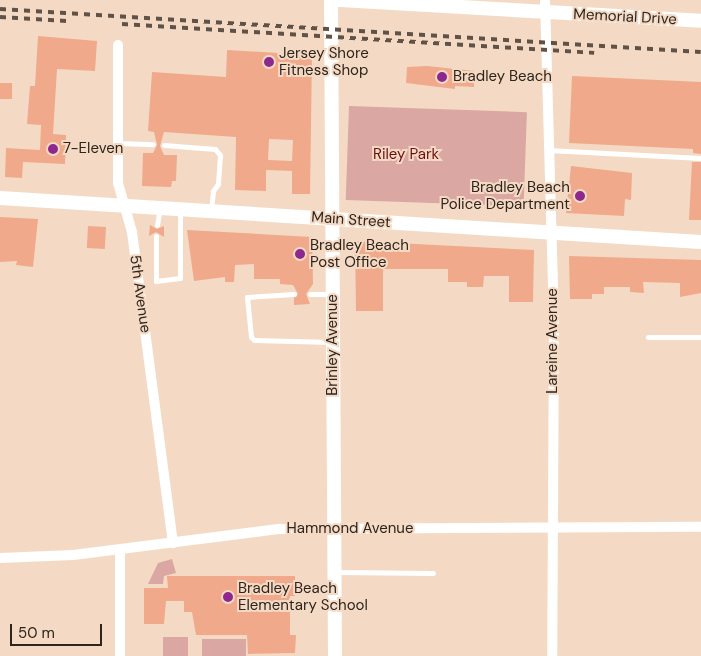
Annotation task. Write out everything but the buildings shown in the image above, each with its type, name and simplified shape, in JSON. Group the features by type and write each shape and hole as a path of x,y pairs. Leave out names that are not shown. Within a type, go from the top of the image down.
{"street":[{"name":"Brinley Avenue","path":"331,0 335,656"},
{"name":"Memorial Drive","path":"340,0 545,6 701,21"},
{"name":"Lareine Avenue","path":"545,6 554,319 552,656"},
{"name":"5th Avenue","path":"118,45 118,183 132,232 173,543"},
{"name":"Main Street","path":"0,198 701,242"},
{"name":"Hammond Avenue","path":"0,558 120,550 271,530 701,527"},
{"path":"120,550 120,656"}],"lane":[{"path":"118,144 153,144"},
{"path":"164,145 215,149 220,155 218,184 213,191 211,211"},
{"path":"548,150 701,158"},
{"path":"157,225 160,208"},
{"path":"156,236 156,280 180,278 180,209"},
{"path":"294,294 247,298 251,337 254,340 333,342"},
{"path":"310,294 333,294"},
{"path":"648,337 701,337"},
{"path":"334,572 433,573"}],"green space":[{"name":"Riley Park","path":"349,106 527,112 524,206 346,200"},
{"path":"172,559 176,573 164,576 163,584 148,584 158,563"},
{"path":"163,637 188,637 188,656 163,656"},
{"path":"202,639 246,639 246,656 202,656"}],"railway":[{"path":"0,9 701,52"},
{"path":"0,17 67,21"},
{"path":"122,24 594,53"}],"place":[{"name":"Jersey Shore Fitness Shop","path":"269,62"},
{"name":"Bradley Beach","path":"442,77"},
{"name":"7-Eleven","path":"53,149"},
{"name":"Bradley Beach Police Department","path":"580,196"},
{"name":"Bradley Beach Post Office","path":"300,254"},
{"name":"Bradley Beach Elementary School","path":"228,597"}]}
